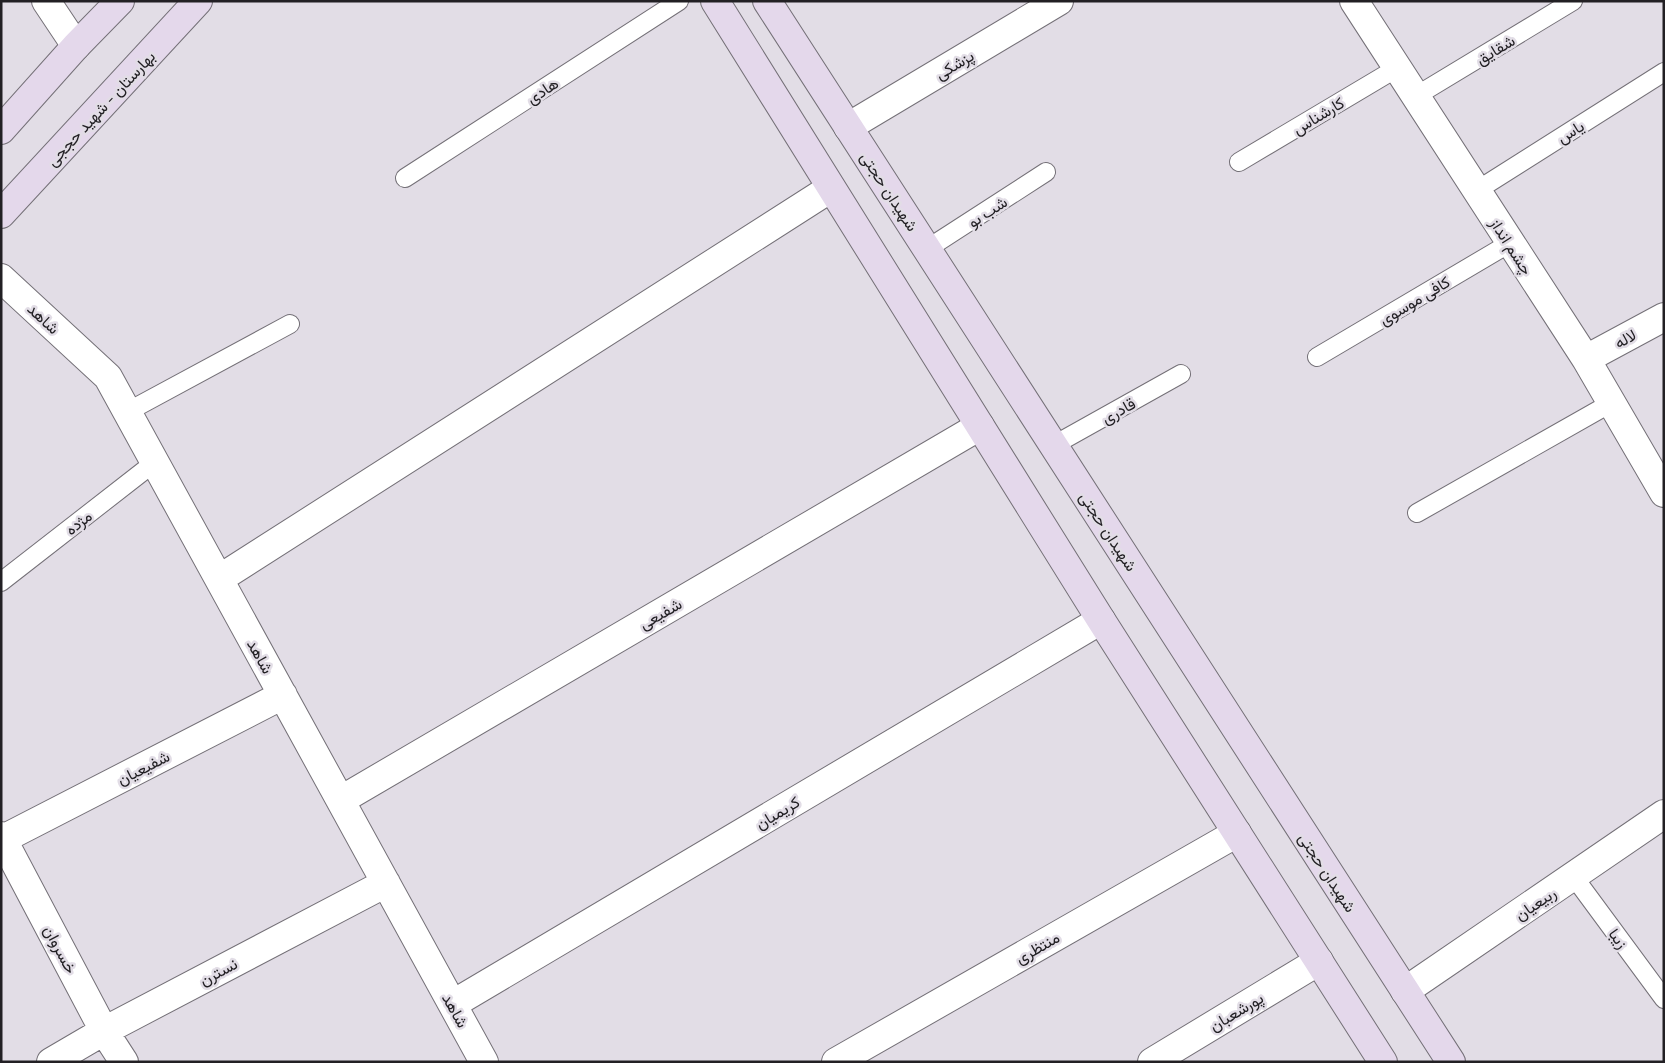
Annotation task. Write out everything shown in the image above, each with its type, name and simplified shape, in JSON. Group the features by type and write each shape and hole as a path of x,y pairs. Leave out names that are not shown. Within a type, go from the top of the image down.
{"main road":[{"path":"1,130 76,46 120,1"},
{"name":"بهارستان - شهید حججی","path":"1,214 198,1"},
{"path":"715,1 1101,620 1383,1062"},
{"name":"شهیدان حجتی","path":"773,4 848,127 1451,1062"}],"street":[{"path":"46,1 76,46"},
{"name":"پزشکی","path":"848,127 1059,1"},
{"name":"چشم انداز","path":"1354,1 1586,359 1611,404 1661,484"},
{"path":"219,579 831,188"},
{"name":"شاهد","path":"1,278 108,377 484,1062"},
{"name":"لاله","path":"1586,359 1664,317"},
{"name":"شفیعی","path":"341,800 980,426"},
{"name":"کریمیان","path":"452,1004 1101,620"},
{"name":"شفیعیان","path":"2,837 283,695"},
{"name":"ربیعیان","path":"1405,991 1664,814"},
{"name":"منتظری","path":"836,1062 1238,833"},
{"name":"خسروان","path":"2,837 104,1031 124,1062"},
{"name":"نسترن","path":"51,1062 104,1031 386,883"},
{"name":"پورشعبان","path":"1152,1062 1319,961"}],"lane":[{"name":"هادی","path":"405,178 679,1"},
{"name":"شقایق","path":"1416,96 1573,1"},
{"name":"کارشناس","path":"1239,162 1397,68"},
{"name":"یاس","path":"1476,191 1664,72"},
{"name":"شب بو","path":"927,249 1046,172"},
{"name":"کافی موسوی","path":"1317,357 1510,243"},
{"path":"127,412 290,324"},
{"name":"قادری","path":"1054,445 1181,374"},
{"path":"1417,513 1611,404"},
{"name":"مژده","path":"1,582 155,462"},
{"name":"زیبا","path":"1574,877 1664,999"}]}
